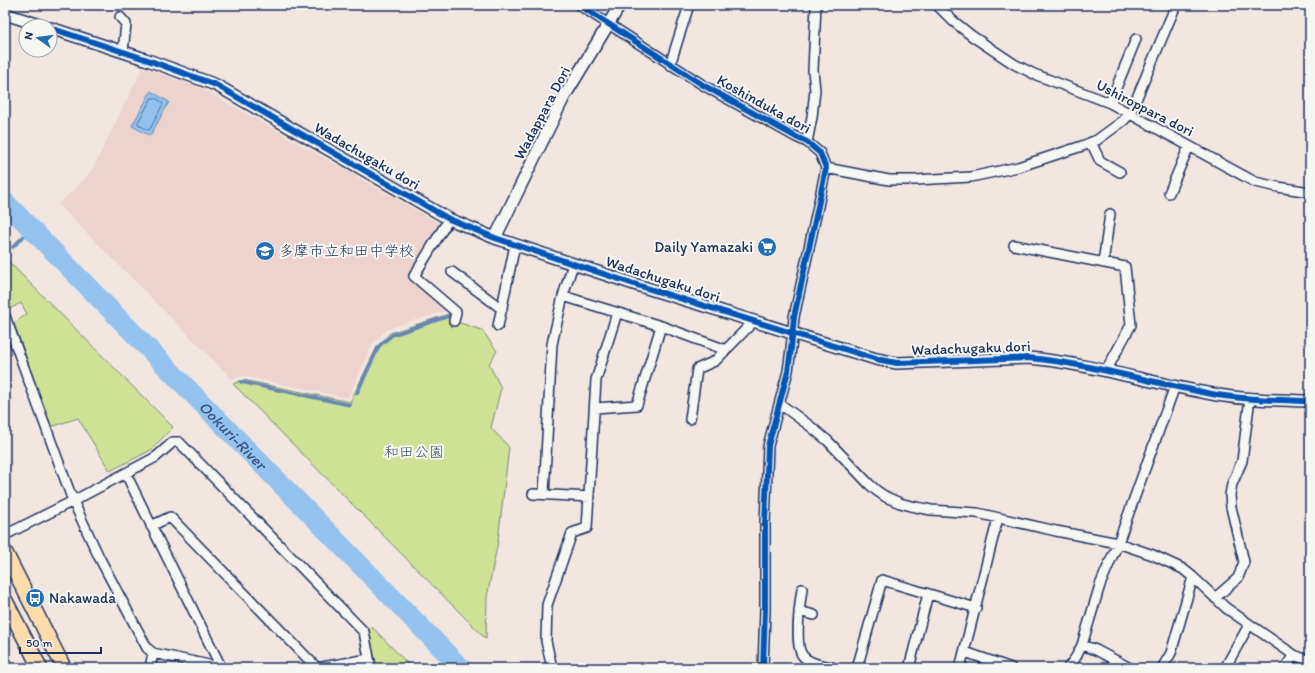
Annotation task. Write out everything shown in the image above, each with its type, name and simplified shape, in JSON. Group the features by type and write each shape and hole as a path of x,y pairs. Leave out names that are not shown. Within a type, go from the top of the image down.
{"main road":[{"path":"5,552 64,668"},
{"path":"5,600 40,668"}],"street":[{"name":"Koshinduka dori","path":"579,5 720,96 807,142 820,153 826,168"},
{"name":"Wadappara Dori","path":"495,238 564,97 620,5"},
{"path":"670,65 689,5"},
{"path":"807,142 815,90 814,70 816,5"},
{"name":"Ushiroppara dori","path":"937,5 953,21 972,36 1014,64 1034,74 1110,102 1255,182 1310,192"},
{"path":"763,668 768,446 788,371 794,317 818,211 826,168 889,180 971,177 1018,167 1097,140 1130,114 1176,5"},
{"path":"5,14 18,18"},
{"path":"120,16 126,24 123,51"},
{"name":"Wadachugaku dori","path":"58,31 123,51 216,85 449,219 495,238 753,322 876,359 897,363 1028,358 1045,359 1207,394 1232,397 1310,401"},
{"path":"1110,102 1136,39"},
{"path":"1091,142 1100,161 1120,172"},
{"path":"1169,193 1189,146"},
{"path":"1103,263 1110,214"},
{"path":"449,219 414,276 456,312 454,321"},
{"path":"498,326 515,245"},
{"path":"1014,245 1125,268 1131,325 1106,371"},
{"path":"544,494 552,344 563,296 573,264"},
{"path":"452,272 502,309"},
{"path":"563,296 661,326 726,350"},
{"path":"552,668 546,641 547,605 572,533 587,528 596,380 617,313"},
{"path":"5,316 73,502 99,557 148,648 153,653 222,668"},
{"path":"690,419 696,369 715,361 753,322"},
{"path":"595,408 637,405 661,326"},
{"path":"1068,668 1082,645 1100,585 1118,542 1175,386"},
{"path":"1215,598 1238,578 1244,562 1230,507 1230,495 1232,484 1242,461 1250,398"},
{"path":"780,404 828,440 869,484 886,497 900,503 931,510 977,513 1056,531 1118,542 1183,569 1226,608 1249,625 1294,655 1310,661"},
{"path":"5,536 126,474 156,457 173,442 179,442 364,632 371,668"},
{"path":"126,474 222,668"},
{"path":"533,494 590,497"},
{"path":"152,526 170,517 316,668 369,658"},
{"path":"960,668 998,518"},
{"path":"1162,668 1171,653 1193,577"},
{"path":"857,668 882,580 976,608"},
{"path":"802,589 799,611 799,648 802,656 813,663 834,668"},
{"path":"908,668 928,594"},
{"path":"799,611 814,615"},
{"path":"1225,668 1249,625"},
{"path":"1082,645 1096,650 1130,668"},
{"path":"964,652 1011,668"},
{"path":"150,668 153,653"},
{"path":"1285,668 1294,655"}],"shaded area":[{"name":"多摩市立和田中学校","path":"143,67 205,90 442,225 408,278 448,310 387,329 372,345 348,398 243,376 232,379 58,204 79,185 92,170"}],"green space":[{"path":"5,258 173,427 151,450 110,471 78,418 51,427 14,323 27,314 21,303 9,309 5,298"},
{"name":"和田公園","path":"449,314 454,321 482,330 497,351 489,364 501,388 491,428 509,447 498,541 487,597 486,639 233,384 243,380 350,402 377,347 390,333"},
{"path":"371,626 412,668 377,668 369,628"}],"water":[{"path":"151,91 169,102 150,136 132,126"}],"waterway":[{"name":"Ookuri-River","path":"5,202 461,668"},
{"path":"13,247 31,229"},
{"path":"357,393 379,346 392,335 449,316"},
{"path":"241,382 350,405"}],"cycle path":[{"path":"579,5 703,85 807,142 820,153 826,168 794,317 788,371 768,446 765,524 763,668"},
{"path":"58,31 145,59 216,85 449,219 495,238 637,285 876,359 897,363 1028,358 1050,360 1095,368 1185,389 1220,395 1258,399 1310,401"}],"place":[{"name":"Daily Yamazaki","path":"767,247"},
{"name":"多摩市立和田中学校","path":"265,251"},
{"name":"Nakawada","path":"35,598"}]}
